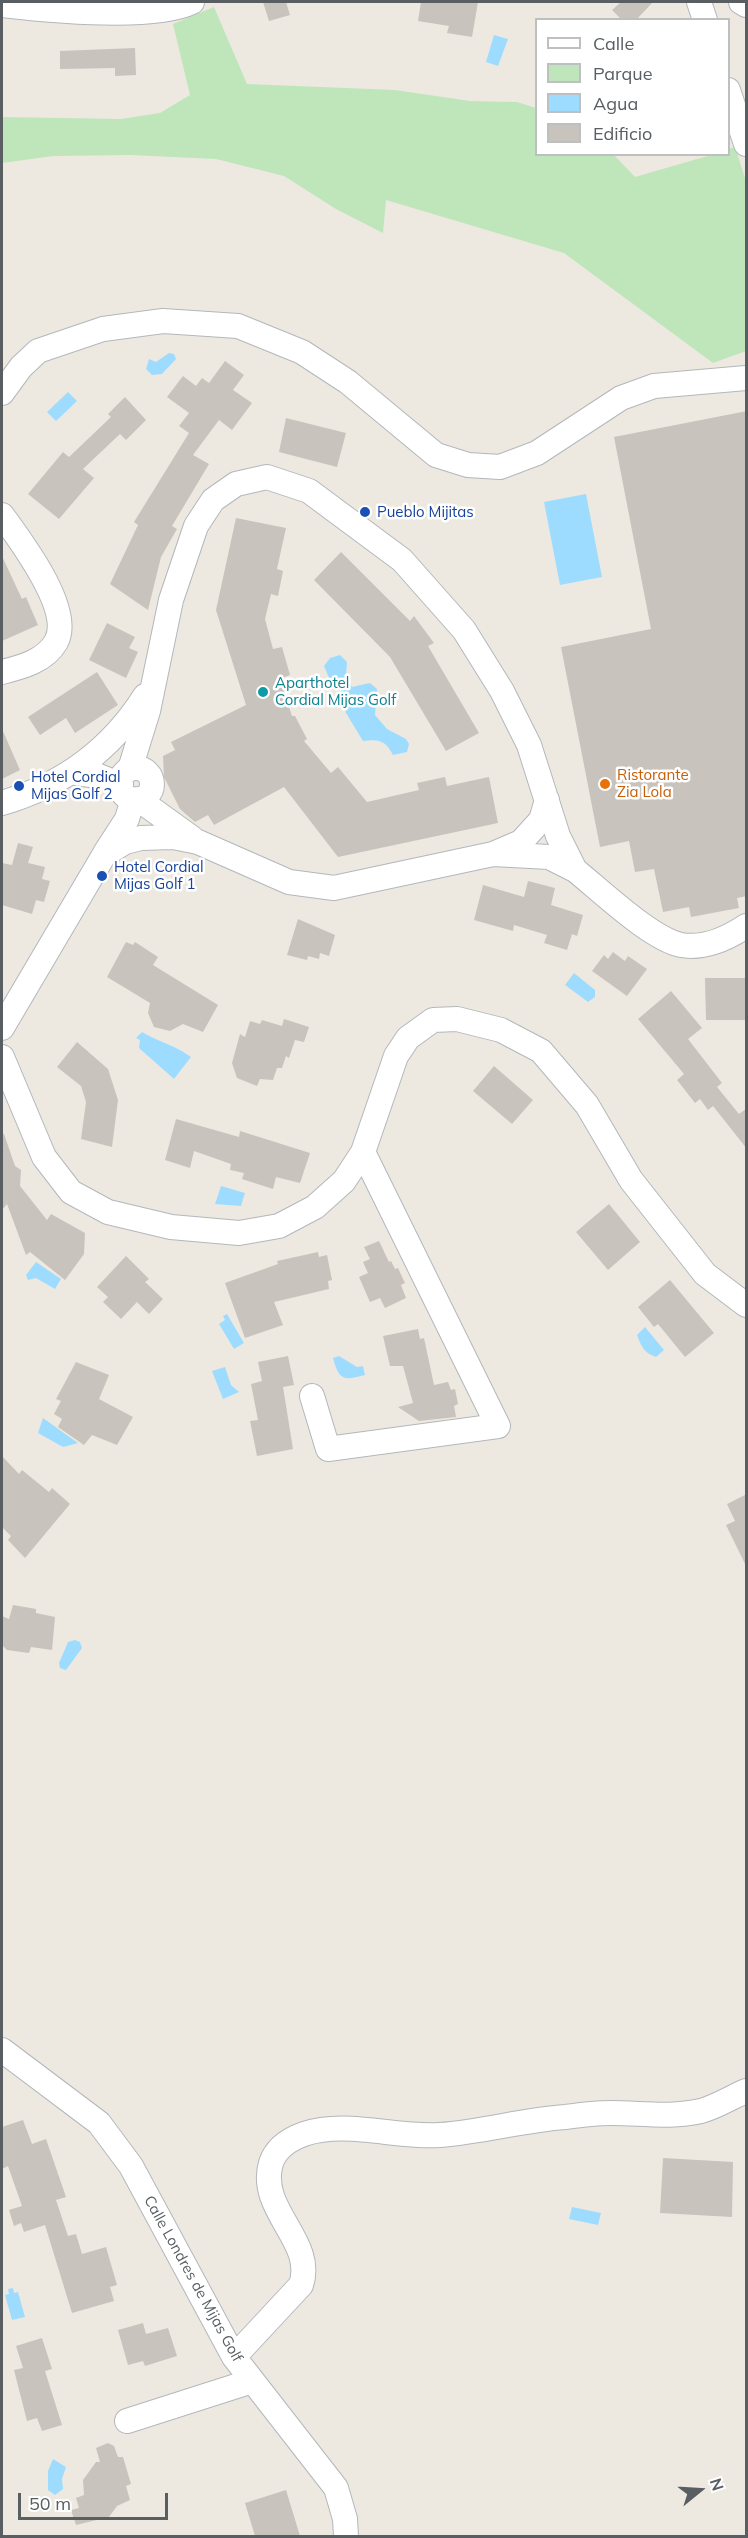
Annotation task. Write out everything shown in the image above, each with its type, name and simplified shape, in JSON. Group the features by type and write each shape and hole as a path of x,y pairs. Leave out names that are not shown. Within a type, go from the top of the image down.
{"street":[{"path":"2,5 39,9 149,12 192,2"},
{"path":"699,2 704,18"},
{"path":"741,2 747,5"},
{"path":"730,93 747,144"},
{"path":"2,393 21,367 38,351 103,329 163,321 238,326 302,352 348,382 436,455 468,465 500,467 537,453 621,398 654,386 747,378"},
{"path":"2,1028 127,819 130,785 171,600 196,526 213,501 236,484 267,477 309,491 402,560 464,630 502,691 529,745 558,836 575,870"},
{"path":"2,515 49,588 59,616 60,630 56,643 42,657 25,667 2,672"},
{"path":"71,775 113,740 132,717 152,685"},
{"path":"2,803 22,797 100,764 119,767 130,785 198,842"},
{"path":"104,855 125,843 141,838 173,837 198,842 289,882 334,888 493,854 521,842 526,837 541,820 547,800"},
{"path":"493,854 549,857 575,870 657,935 681,945 713,943 747,926"},
{"path":"2,1057 44,1157 71,1192 108,1212 171,1227 239,1233 279,1226 315,1207 344,1181 363,1152 396,1056 408,1038 433,1020 457,1019 501,1030 541,1051 587,1106 631,1180 705,1274 747,1305"},
{"path":"312,1396 328,1449 498,1426 363,1152"},
{"name":"Calle Londres de Mijas Golf","path":"2,2050 99,2123 131,2166 234,2357 336,2488 345,2519 346,2536"},
{"path":"234,2357 301,2285 306,2270 302,2255 280,2215 268,2186 272,2162 282,2145 305,2134 344,2129 439,2135 582,2115 610,2113 661,2116 702,2110 747,2091"},
{"path":"128,2421 252,2381"}],"green space":[{"path":"214,7 247,84 395,90 470,101 517,102 535,108 535,156 615,156 635,177 708,156 730,156 730,149 735,147 746,181 746,351 713,363 564,253 386,200 383,233 336,209 284,176 216,159 130,155 53,156 2,163 2,117 121,119 160,113 190,95 173,24"}],"water":[{"path":"494,35 508,39 498,66 486,62"},
{"path":"169,353 174,354 176,359 162,374 152,375 146,369 149,359 156,362"},
{"path":"68,392 77,401 56,421 47,412"},
{"path":"586,494 602,577 560,585 544,502"},
{"path":"340,655 347,662 346,676 352,687 370,683 377,689 375,715 387,729 406,739 409,744 407,752 393,755 381,742 363,741 346,713 339,682 329,678 324,666 330,658"},
{"path":"574,973 595,990 595,997 588,1002 565,985"},
{"path":"142,1032 191,1057 174,1079 139,1048 140,1040 136,1038"},
{"path":"221,1186 245,1193 241,1206 215,1204"},
{"path":"36,1262 61,1279 55,1289 36,1278 28,1280 26,1275"},
{"path":"227,1314 244,1343 234,1349 219,1324 225,1320 223,1316"},
{"path":"645,1327 664,1350 656,1357 643,1349 637,1335"},
{"path":"339,1356 357,1367 363,1366 365,1375 347,1378 340,1375 333,1358"},
{"path":"225,1367 231,1385 239,1392 223,1399 212,1371"},
{"path":"43,1418 78,1443 63,1447 38,1433"},
{"path":"75,1640 80,1642 82,1648 66,1670 60,1668 59,1663 68,1642"},
{"path":"572,2207 601,2213 598,2225 569,2219"},
{"path":"13,2288 14,2293 18,2292 25,2317 12,2320 5,2295 9,2294 8,2289"},
{"path":"53,2459 66,2467 62,2479 63,2489 55,2495 48,2490 48,2471"}],"building":[{"path":"263,2 286,2 290,15 269,21"},
{"path":"421,2 478,2 472,37 447,33 449,26 418,21"},
{"path":"621,2 653,2 638,18 620,18 612,10"},
{"path":"135,48 136,75 115,76 115,68 60,69 60,51"},
{"path":"225,361 244,375 233,390 252,403 232,430 219,420 193,455 209,464 172,526 177,529 161,557 148,610 110,584 138,525 134,522 189,433 179,426 189,413 167,397 183,376 196,386 202,378 209,383"},
{"path":"125,397 146,420 126,440 120,434 83,469 94,478 59,519 28,494 63,452 69,457 111,417 108,414"},
{"path":"747,411 747,896 737,898 739,908 691,917 689,907 663,912 654,869 635,872 629,841 600,847 561,647 651,629 614,437"},
{"path":"286,418 346,433 337,467 279,452"},
{"name":"Aparthotel Cordial Mijas Golf","path":"236,518 286,528 277,569 283,571 278,596 271,594 265,619 273,649 282,647 290,675 280,679 292,716 295,716 307,739 304,741 331,773 338,767 367,802 419,790 417,783 445,777 447,786 489,777 498,823 338,857 284,787 214,825 208,815 195,822 180,809 164,777 163,756 175,750 171,742 246,705 216,610"},
{"name":"Aparthotel Cordial Mijas Golf","path":"341,552 410,621 414,616 434,643 428,646 479,733 446,751 390,657 314,580"},
{"path":"2,556 22,599 26,597 38,625 2,641"},
{"path":"107,623 135,637 129,648 138,652 126,678 89,660"},
{"path":"97,672 118,705 75,733 66,718 40,735 28,717"},
{"path":"2,729 20,770 2,779"},
{"path":"18,843 33,847 28,863 45,867 42,879 50,881 44,902 36,900 32,914 2,905 2,863 12,865"},
{"path":"528,881 555,888 551,905 583,915 577,936 572,934 567,950 544,943 547,935 514,925 513,931 474,920 483,885 524,897"},
{"path":"298,919 335,935 329,956 320,953 319,959 308,956 307,960 287,955"},
{"path":"126,942 133,945 135,942 158,957 153,965 218,1005 203,1032 183,1024 170,1031 154,1027 148,1013 150,1003 107,977"},
{"path":"613,952 625,961 628,956 647,969 627,996 592,971 604,955 608,959"},
{"path":"705,978 747,978 747,1020 706,1020"},
{"path":"671,991 702,1028 688,1039 722,1083 717,1087 739,1114 747,1108 747,1149 713,1106 708,1110 700,1099 695,1103 677,1080 684,1074 638,1019"},
{"path":"284,1019 309,1027 304,1042 295,1040 289,1058 286,1056 282,1068 277,1068 273,1080 260,1079 257,1086 237,1078 232,1063 240,1034 245,1037 250,1021 260,1024 262,1020 282,1026"},
{"path":"77,1042 108,1069 118,1100 112,1147 81,1139 86,1102 81,1086 57,1067"},
{"path":"494,1066 533,1100 512,1124 473,1091"},
{"path":"176,1119 239,1137 240,1131 310,1153 300,1183 276,1177 273,1189 242,1179 244,1173 230,1170 231,1164 194,1151 190,1168 165,1160"},
{"path":"2,1134 4,1134 15,1166 21,1170 20,1186 47,1220 51,1214 85,1233 84,1254 65,1280 30,1252 26,1255 7,1204 2,1210"},
{"path":"609,1204 640,1242 608,1270 576,1232"},
{"path":"379,1241 389,1262 391,1261 395,1269 398,1268 405,1283 401,1285 406,1298 385,1308 380,1298 370,1302 359,1277 368,1273 363,1262 370,1259 364,1247"},
{"path":"318,1252 319,1257 327,1255 332,1280 328,1281 329,1289 274,1302 283,1325 245,1338 225,1283 278,1264 277,1261"},
{"path":"126,1256 149,1279 145,1282 163,1299 149,1314 137,1302 121,1319 103,1302 108,1297 97,1287"},
{"path":"670,1280 714,1333 685,1357 658,1324 654,1327 638,1307"},
{"path":"418,1329 420,1339 424,1338 434,1385 448,1382 451,1390 455,1389 458,1404 454,1406 456,1417 419,1421 398,1407 413,1403 403,1366 390,1366 383,1336"},
{"path":"288,1356 294,1385 283,1387 293,1449 257,1456 250,1421 258,1420 251,1384 262,1381 258,1362"},
{"path":"76,1362 109,1375 99,1399 133,1417 117,1445 92,1435 84,1445 58,1427 62,1419 54,1414 61,1401 56,1399"},
{"path":"2,1456 19,1474 22,1470 49,1492 52,1488 70,1504 25,1558 8,1540 11,1536 2,1527"},
{"path":"747,1494 747,1568 726,1525 735,1521 727,1504"},
{"path":"13,1605 36,1609 36,1613 55,1617 52,1650 31,1647 29,1653 7,1650 3,1646 2,1616 9,1619"},
{"path":"23,2120 32,2144 46,2139 66,2197 56,2200 68,2236 76,2234 82,2254 106,2247 117,2285 110,2287 114,2301 72,2313 45,2225 24,2232 21,2223 14,2226 9,2210 22,2206 8,2166 2,2169 2,2127"},
{"path":"663,2158 733,2162 732,2217 660,2213"},
{"path":"143,2323 146,2334 168,2328 177,2356 145,2366 143,2361 128,2365 118,2330"},
{"path":"42,2338 52,2369 45,2371 62,2425 42,2431 37,2418 27,2421 14,2370 23,2368 16,2346"},
{"path":"108,2443 114,2446 118,2457 123,2457 131,2484 126,2486 130,2500 117,2506 109,2517 76,2525 71,2510 79,2508 76,2498 84,2495 83,2480 96,2462 100,2462 96,2448"},
{"path":"286,2490 300,2536 255,2536 245,2503"}],"place":[{"name":"Pueblo Mijitas","path":"365,512"},
{"name":"Aparthotel Cordial Mijas Golf","path":"263,692"},
{"name":"Ristorante Zia Lola","path":"605,784"},
{"name":"Hotel Cordial Mijas Golf 2","path":"19,786"},
{"name":"Hotel Cordial Mijas Golf 1","path":"102,876"}]}
